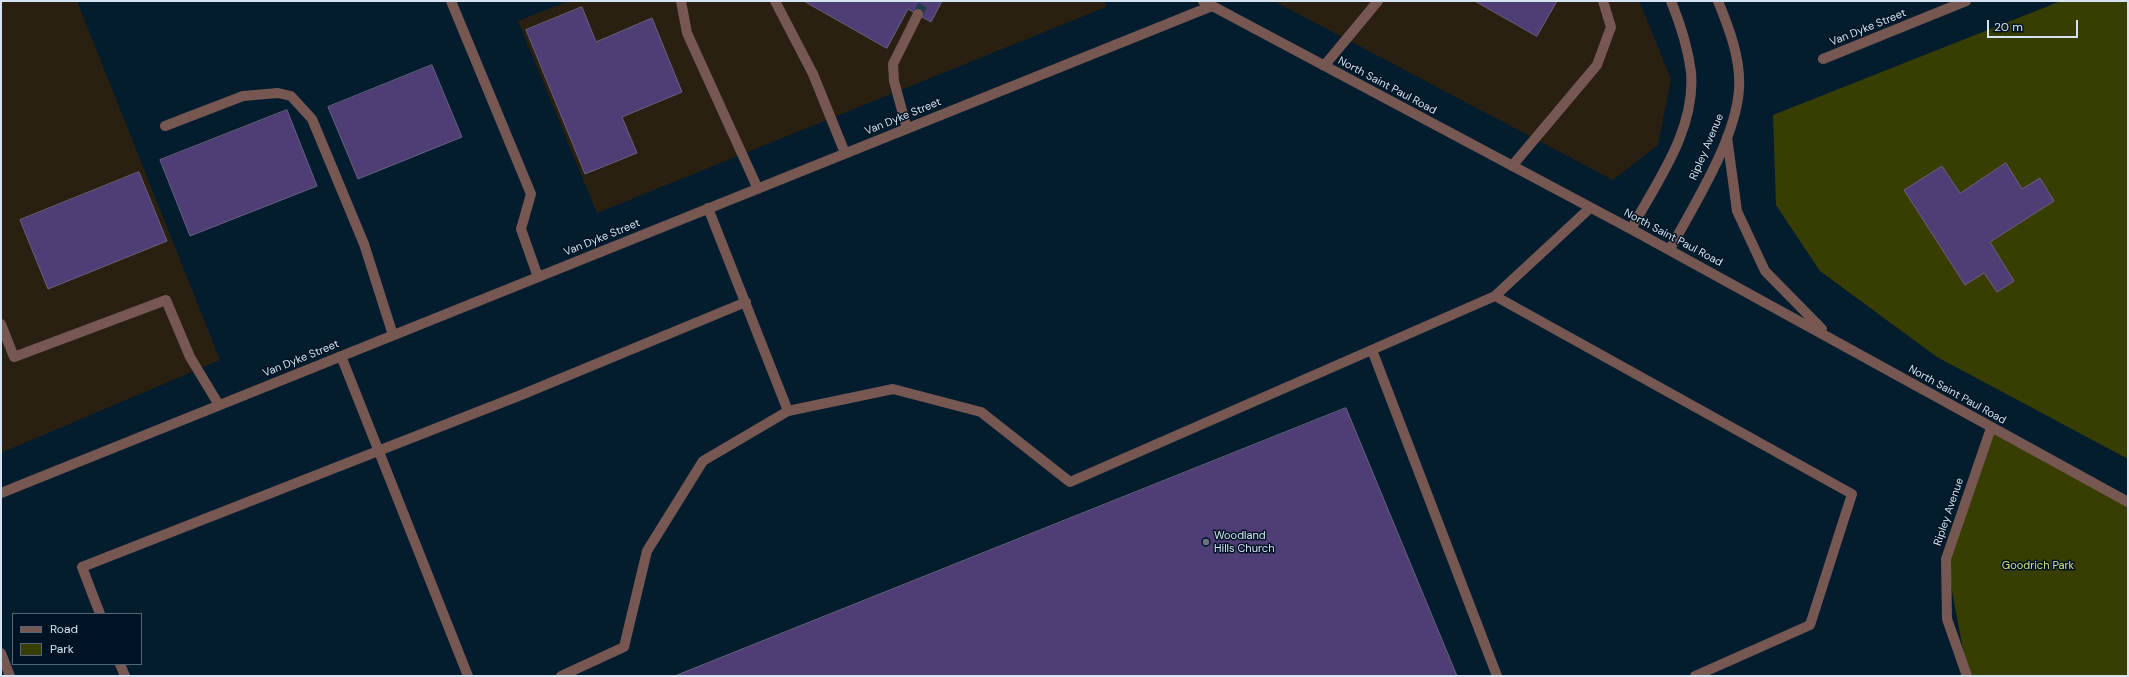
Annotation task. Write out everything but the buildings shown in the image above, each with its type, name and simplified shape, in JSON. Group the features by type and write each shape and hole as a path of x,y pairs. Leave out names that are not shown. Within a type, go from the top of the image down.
{"street":[{"path":"451,1 531,194 521,229 538,277"},
{"path":"681,1 687,33 758,188"},
{"path":"775,1 813,74 845,153"},
{"path":"1324,66 1378,1"},
{"path":"1512,166 1597,65 1611,27 1603,1"},
{"path":"1631,229 1670,158 1688,116 1691,94 1691,72 1687,50 1672,1"},
{"name":"Ripley Avenue","path":"1670,250 1702,189 1727,136 1736,109 1739,88 1738,68 1733,44 1718,1"},
{"name":"Van Dyke Street","path":"1823,59 1966,1"},
{"name":"Van Dyke Street","path":"1,493 907,129 1208,3"},
{"name":"North Saint Paul Road","path":"1208,3 1829,336 1991,428 2128,502"},
{"path":"907,129 894,81 894,64 918,14"},
{"path":"165,126 243,96 278,93 291,96 312,119 364,244 393,335"},
{"path":"1727,136 1737,211 1765,271 1829,336"},
{"path":"708,208 788,411"},
{"path":"561,676 624,647 647,551 704,461 788,411 892,389 981,412 1070,482 1495,296 1590,208"},
{"path":"1495,296 1852,494 1810,625 1695,676"},
{"path":"1,324 14,357 166,300 190,357 219,405"},
{"path":"100,613 82,567 379,452 746,302"},
{"path":"1372,350 1498,676"},
{"path":"341,356 468,676"},
{"name":"Ripley Avenue","path":"1967,676 1947,619 1946,559 1991,428"},
{"path":"1,653 10,676"},
{"path":"120,665 125,676"}],"shaded area":[{"path":"1,1 77,1 220,360 1,453"},
{"path":"569,1 1105,1 1106,7 597,213 518,21"},
{"path":"1274,1 1639,1 1671,79 1658,145 1613,180"}],"green space":[{"path":"2061,1 2128,1 2128,459 1937,357 1820,271 1776,205 1773,115"},
{"name":"Goodrich Park","path":"1991,428 2128,502 2128,676 1968,676 1946,559"}],"tunnel":[{"path":"918,14 925,1"}],"place":[{"name":"Woodland Hills Church","path":"1206,542"}]}
